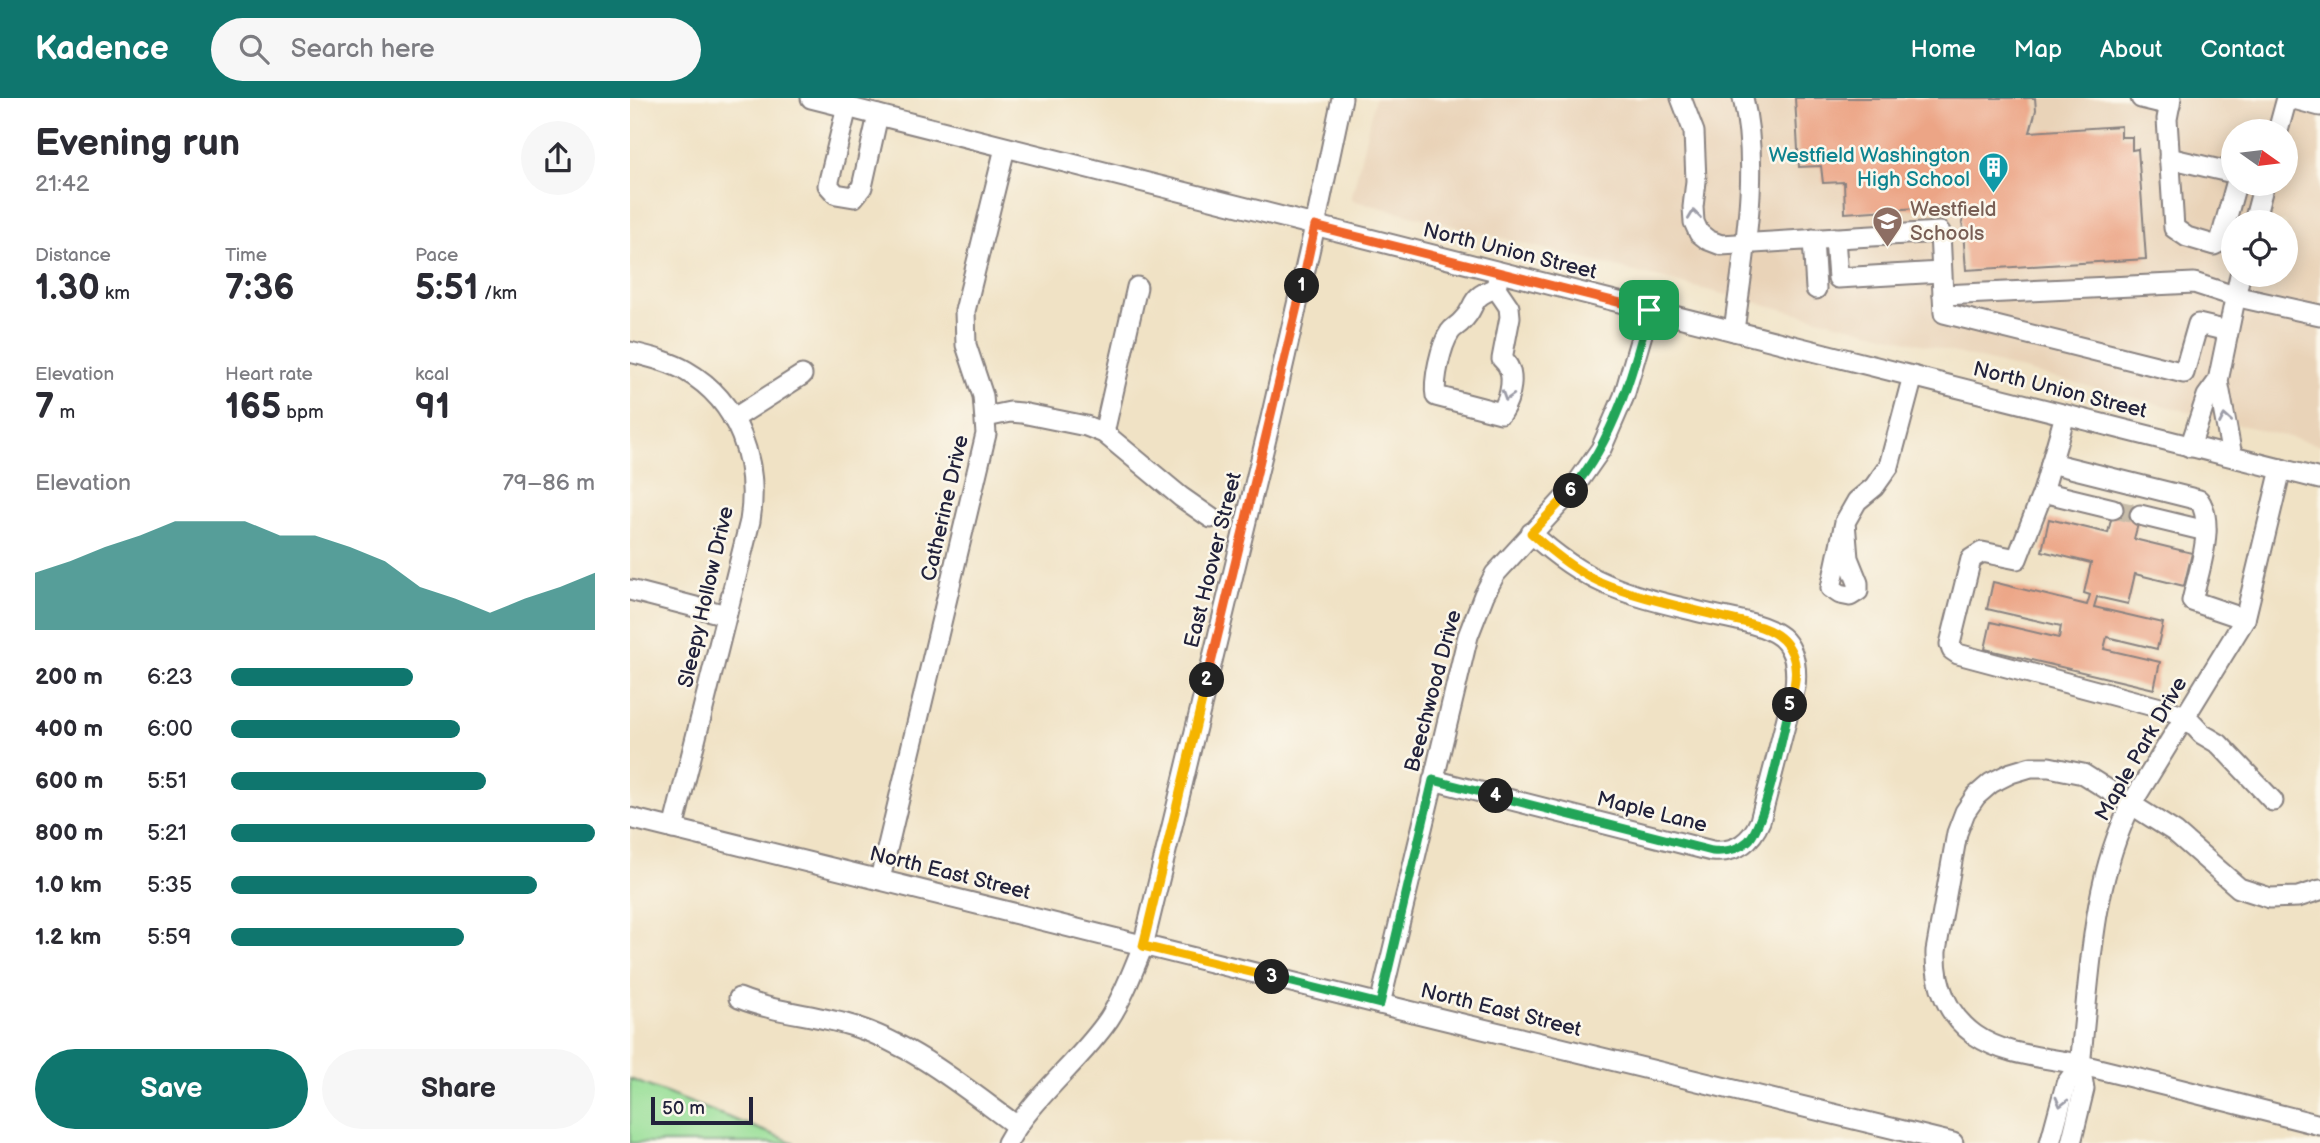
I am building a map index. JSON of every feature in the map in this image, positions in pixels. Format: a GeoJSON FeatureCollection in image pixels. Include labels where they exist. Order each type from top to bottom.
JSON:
{"type":"FeatureCollection","features":[{"type":"Feature","properties":{"kind":"street","name":"North Union Street"},"geometry":{"type":"LineString","coordinates":[[811,98],[1315,226],[1497,280],[1649,310],[2320,479]]}},
{"type":"Feature","properties":{"kind":"street","name":"East Hoover Street"},"geometry":{"type":"LineString","coordinates":[[1012,1134],[1109,1019],[1143,946],[1271,418],[1342,98]]}},
{"type":"Feature","properties":{"kind":"street"},"geometry":{"type":"LineString","coordinates":[[1681,98],[1691,121],[1696,150],[1694,222],[1699,233],[1708,240],[1721,245],[1940,232],[1944,313],[2184,373],[2198,324],[2228,331]]}},
{"type":"Feature","properties":{"kind":"street"},"geometry":{"type":"LineString","coordinates":[[1734,331],[1751,151],[1743,98]]}},
{"type":"Feature","properties":{"kind":"street"},"geometry":{"type":"LineString","coordinates":[[2141,98],[2170,102],[2167,118],[2174,228],[2187,237],[2214,245],[2220,242],[2233,196]]}},
{"type":"Feature","properties":{"kind":"street"},"geometry":{"type":"LineString","coordinates":[[2282,119],[2288,98],[2320,106]]}},
{"type":"Feature","properties":{"kind":"street"},"geometry":{"type":"LineString","coordinates":[[847,107],[828,185],[836,194],[854,197],[862,187],[878,115]]}},
{"type":"Feature","properties":{"kind":"street","name":"Catherine Drive"},"geometry":{"type":"LineString","coordinates":[[880,879],[986,434],[983,396],[966,345],[965,311],[1005,148]]}},
{"type":"Feature","properties":{"kind":"street"},"geometry":{"type":"LineString","coordinates":[[2169,158],[2221,170]]}},
{"type":"Feature","properties":{"kind":"street"},"geometry":{"type":"LineString","coordinates":[[1835,238],[1839,278],[1941,272]]}},
{"type":"Feature","properties":{"kind":"street"},"geometry":{"type":"LineString","coordinates":[[1813,239],[1816,289]]}},
{"type":"Feature","properties":{"kind":"street"},"geometry":{"type":"LineString","coordinates":[[1497,280],[1509,306],[1510,317],[1502,359],[1507,363],[1512,381],[1501,413],[1436,396],[1435,386],[1450,331],[1463,321],[1474,300],[1497,280]]}},
{"type":"Feature","properties":{"kind":"street"},"geometry":{"type":"LineString","coordinates":[[1943,295],[2194,284],[2320,315]]}},
{"type":"Feature","properties":{"kind":"street"},"geometry":{"type":"LineString","coordinates":[[1104,433],[1137,287]]}},
{"type":"Feature","properties":{"kind":"street"},"geometry":{"type":"LineString","coordinates":[[2232,456],[2218,382],[2237,287]]}},
{"type":"Feature","properties":{"kind":"street","name":"Beechwood Drive"},"geometry":{"type":"LineString","coordinates":[[1380,1004],[1468,636],[1476,613],[1495,574],[1573,489],[1601,449],[1624,397],[1649,310]]}},
{"type":"Feature","properties":{"kind":"street","name":"Sleepy Hollow Drive"},"geometry":{"type":"LineString","coordinates":[[630,352],[665,361],[687,372],[720,399],[746,444],[752,474],[750,521],[673,829]]}},
{"type":"Feature","properties":{"kind":"street"},"geometry":{"type":"LineString","coordinates":[[733,419],[802,375]]}},
{"type":"Feature","properties":{"kind":"street"},"geometry":{"type":"LineString","coordinates":[[1845,522],[1857,501],[1874,487],[1889,466],[1913,376]]}},
{"type":"Feature","properties":{"kind":"street"},"geometry":{"type":"LineString","coordinates":[[2190,447],[2207,396],[2218,382]]}},
{"type":"Feature","properties":{"kind":"street"},"geometry":{"type":"LineString","coordinates":[[986,417],[1010,412],[1022,413],[1086,426],[1104,433],[1181,497],[1211,518]]}},
{"type":"Feature","properties":{"kind":"street"},"geometry":{"type":"LineString","coordinates":[[2065,415],[2043,492],[2017,559],[1982,552],[1971,559],[1950,644],[1952,650],[1958,654],[2185,716],[2202,734],[2219,744],[2273,801]]}},
{"type":"Feature","properties":{"kind":"street"},"geometry":{"type":"LineString","coordinates":[[2051,463],[2199,500],[2206,515],[2206,531],[2192,601],[2245,619]]}},
{"type":"Feature","properties":{"kind":"street","name":"Maple Park Drive"},"geometry":{"type":"LineString","coordinates":[[2071,1143],[2084,1089],[2080,1065],[2097,911],[2118,830],[2245,619],[2281,469]]}},
{"type":"Feature","properties":{"kind":"street"},"geometry":{"type":"LineString","coordinates":[[2043,492],[2113,509]]}},
{"type":"Feature","properties":{"kind":"street"},"geometry":{"type":"LineString","coordinates":[[2140,515],[2206,531]]}},
{"type":"Feature","properties":{"kind":"street","name":"Maple Lane"},"geometry":{"type":"LineString","coordinates":[[1433,780],[1712,851],[1722,852],[1750,840],[1760,821],[1795,687],[1796,664],[1788,645],[1780,636],[1760,627],[1608,586],[1554,554],[1531,533]]}},
{"type":"Feature","properties":{"kind":"street"},"geometry":{"type":"LineString","coordinates":[[630,590],[726,615]]}},
{"type":"Feature","properties":{"kind":"street"},"geometry":{"type":"LineString","coordinates":[[2320,890],[2298,897],[2270,898],[2239,888],[2175,832],[2083,774],[2049,766],[2031,767],[1992,783],[1976,796],[1965,811],[1957,833],[1936,968],[1944,998],[1961,1023],[1988,1043],[2320,1125]]}},
{"type":"Feature","properties":{"kind":"street","name":"North East Street"},"geometry":{"type":"LineString","coordinates":[[630,818],[1953,1143]]}},
{"type":"Feature","properties":{"kind":"street"},"geometry":{"type":"LineString","coordinates":[[739,998],[761,1007],[853,1026],[889,1040],[948,1077],[1012,1134]]}},
{"type":"Feature","properties":{"kind":"street","name":"Maple Park Drive"},"geometry":{"type":"LineString","coordinates":[[2050,1143],[2066,1083],[2080,1065]]}},
{"type":"Feature","properties":{"kind":"shaded area","name":"Westfield Schools"},"geometry":{"type":"Polygon","coordinates":[[[1375,98],[2320,98],[2320,445],[1351,200],[1375,98]]]}},
{"type":"Feature","properties":{"kind":"green space"},"geometry":{"type":"Polygon","coordinates":[[[630,1079],[795,1143],[630,1143],[630,1079]]]}},
{"type":"Feature","properties":{"kind":"building","name":"Westfield Washington High School"},"geometry":{"type":"Polygon","coordinates":[[[1795,98],[2035,98],[2036,110],[2030,132],[2121,126],[2121,137],[2132,137],[2132,150],[2138,149],[2146,259],[1966,270],[1961,205],[1845,213],[1844,182],[1823,183],[1821,166],[1799,167],[1795,98]]]}},
{"type":"Feature","properties":{"kind":"building"},"geometry":{"type":"Polygon","coordinates":[[[2115,502],[2142,509],[2134,539],[2192,553],[2184,586],[2135,574],[2128,604],[2097,597],[2094,607],[2163,623],[2157,649],[2107,637],[2104,649],[2160,662],[2154,689],[1985,649],[1991,622],[2059,638],[2061,626],[1987,609],[1993,582],[2087,605],[2090,595],[2084,593],[2091,563],[2042,551],[2049,519],[2108,533],[2115,502]]]}},
{"type":"Feature","properties":{"kind":"tunnel"},"geometry":{"type":"LineString","coordinates":[[2113,509],[2140,515]]}},
{"type":"Feature","properties":{"kind":"place","name":"Westfield Washington High School"},"geometry":{"type":"Point","coordinates":[1993,194]}},
{"type":"Feature","properties":{"kind":"place","name":"Westfield Schools"},"geometry":{"type":"Point","coordinates":[1887,248]}},
{"type":"Feature","properties":{"kind":"route"},"geometry":{"type":"LineString","coordinates":[[1315,226],[1649,310],[1624,397],[1601,449],[1573,489],[1531,533],[1554,554],[1608,586],[1760,627],[1780,636],[1788,645],[1796,664],[1795,687],[1760,821],[1750,840],[1733,849],[1712,851],[1433,780],[1380,1004],[1143,946],[1315,226]]}}]}
